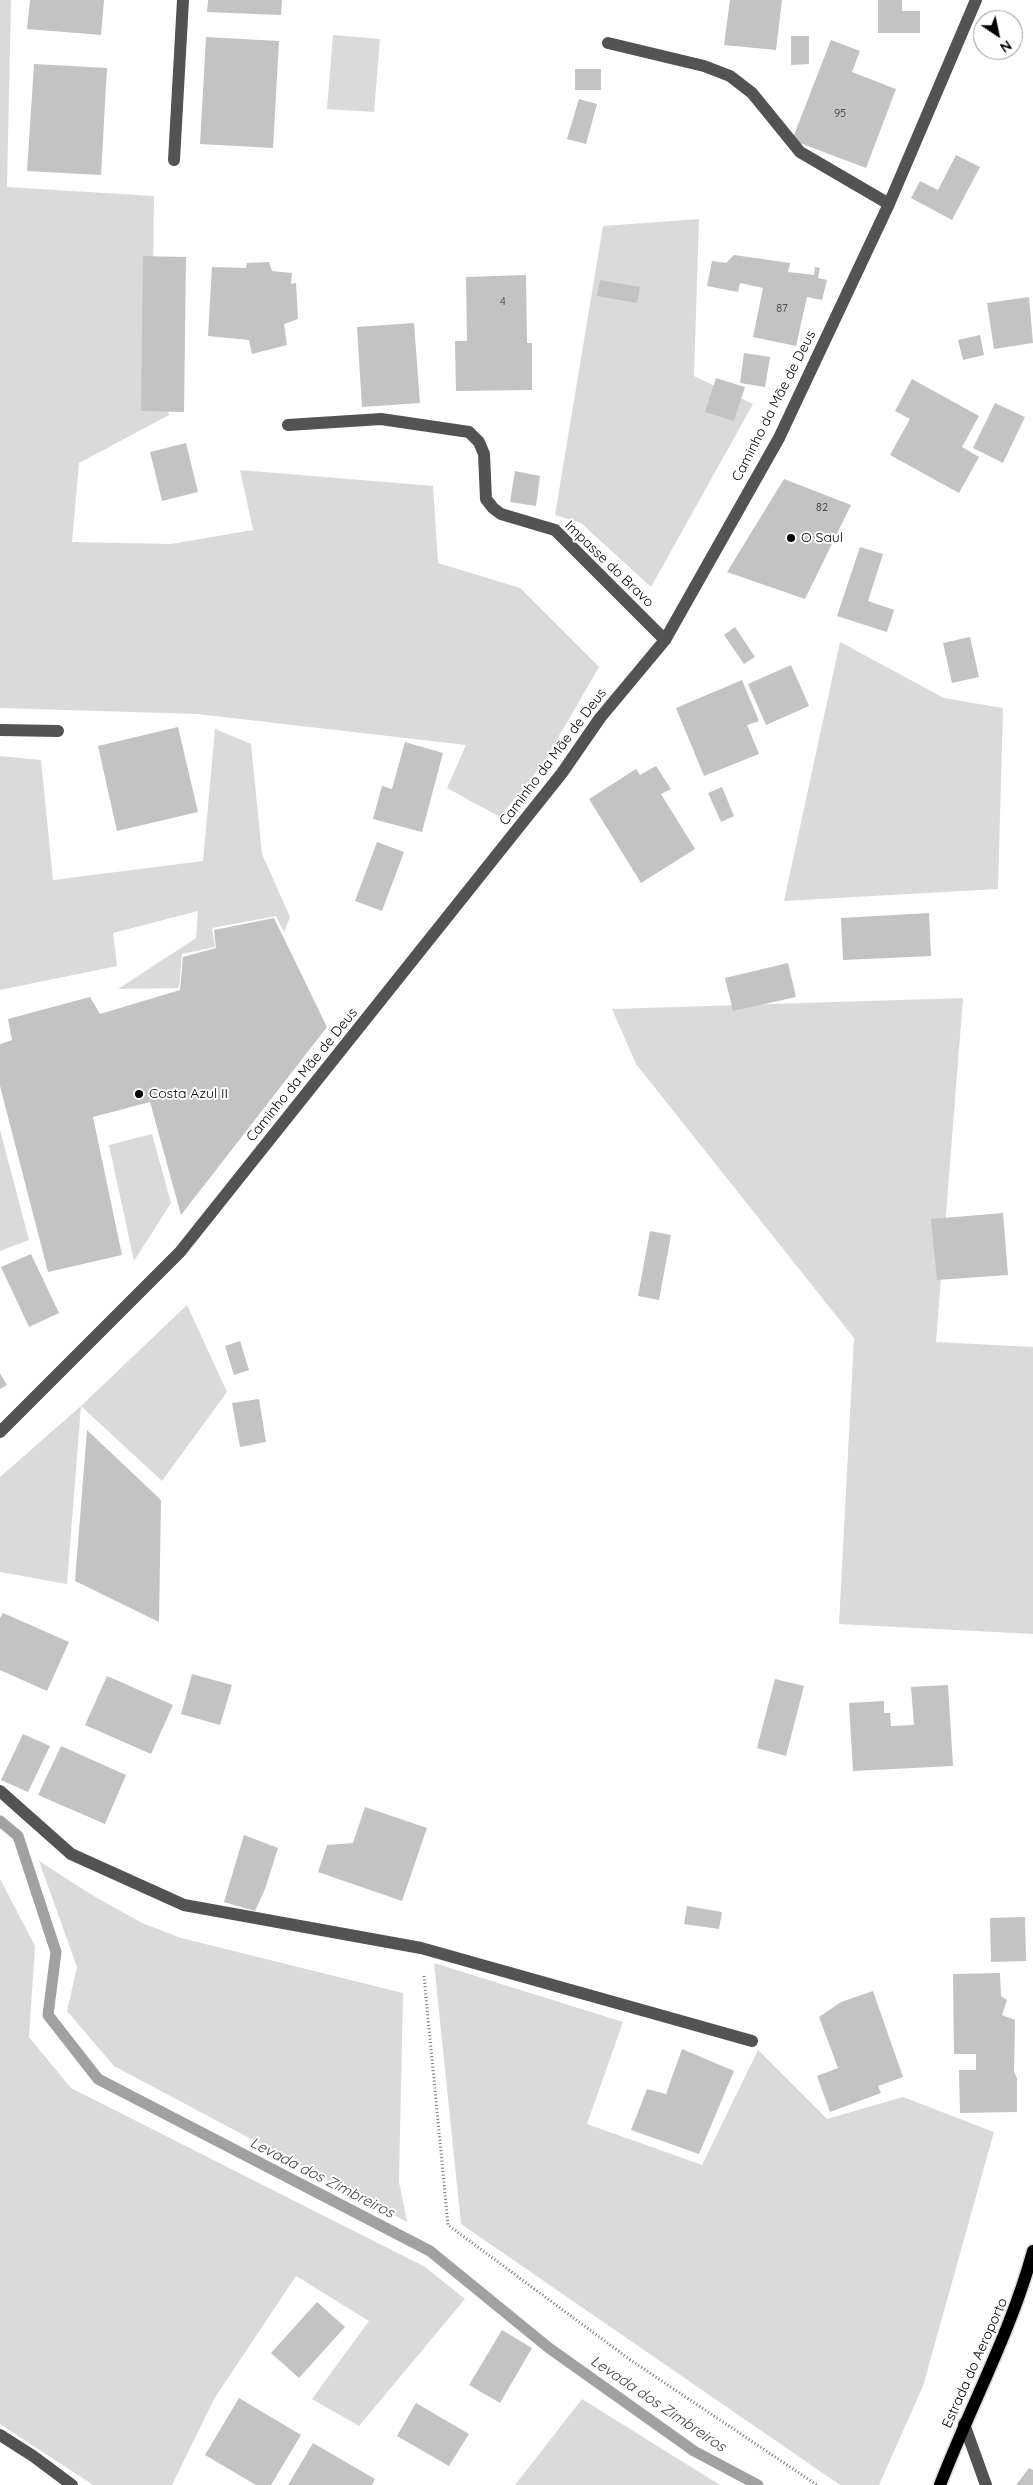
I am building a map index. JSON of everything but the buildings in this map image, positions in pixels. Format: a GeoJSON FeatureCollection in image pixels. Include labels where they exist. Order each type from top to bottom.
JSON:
{"type":"FeatureCollection","features":[{"type":"Feature","properties":{"kind":"main road","name":"Estrada do Aeroporto"},"geometry":{"type":"LineString","coordinates":[[940,2485],[964,2424],[1022,2293],[1033,2251]]}},
{"type":"Feature","properties":{"kind":"street"},"geometry":{"type":"LineString","coordinates":[[174,160],[182,0]]}},
{"type":"Feature","properties":{"kind":"street","name":"Caminho da Mãe de Deus"},"geometry":{"type":"LineString","coordinates":[[0,1432],[180,1252],[562,773],[600,718],[665,640],[779,438],[889,204],[976,0]]}},
{"type":"Feature","properties":{"kind":"street"},"geometry":{"type":"LineString","coordinates":[[608,43],[704,66],[730,76],[752,93],[800,152],[889,204]]}},
{"type":"Feature","properties":{"kind":"street","name":"Impasse do Bravo"},"geometry":{"type":"LineString","coordinates":[[288,425],[381,419],[468,432],[478,442],[484,454],[486,499],[493,508],[501,514],[555,530],[665,640]]}},
{"type":"Feature","properties":{"kind":"street"},"geometry":{"type":"LineString","coordinates":[[0,730],[58,731]]}},
{"type":"Feature","properties":{"kind":"street"},"geometry":{"type":"LineString","coordinates":[[0,1791],[71,1854],[184,1905],[421,1948],[752,2042]]}},
{"type":"Feature","properties":{"kind":"street"},"geometry":{"type":"LineString","coordinates":[[964,2424],[986,2485]]}},
{"type":"Feature","properties":{"kind":"street"},"geometry":{"type":"LineString","coordinates":[[0,2436],[33,2456],[72,2485]]}},
{"type":"Feature","properties":{"kind":"path"},"geometry":{"type":"LineString","coordinates":[[421,1948],[448,2225],[629,2359],[817,2485]]}},
{"type":"Feature","properties":{"kind":"shaded area"},"geometry":{"type":"Polygon","coordinates":[[[0,0],[11,0],[7,187],[154,196],[152,350],[169,415],[79,463],[72,542],[171,544],[253,530],[240,470],[433,486],[438,563],[520,588],[599,667],[544,762],[500,817],[447,788],[466,745],[197,714],[0,708],[0,0]]]}},
{"type":"Feature","properties":{"kind":"shaded area"},"geometry":{"type":"Polygon","coordinates":[[[333,35],[380,39],[374,112],[327,109],[333,35]]]}},
{"type":"Feature","properties":{"kind":"shaded area"},"geometry":{"type":"Polygon","coordinates":[[[699,219],[694,376],[753,404],[651,587],[581,523],[555,515],[603,226],[699,219]]]}},
{"type":"Feature","properties":{"kind":"shaded area"},"geometry":{"type":"Polygon","coordinates":[[[840,642],[944,698],[1003,708],[998,889],[784,901],[840,642]]]}},
{"type":"Feature","properties":{"kind":"shaded area"},"geometry":{"type":"Polygon","coordinates":[[[215,729],[251,744],[262,854],[290,917],[284,932],[276,916],[212,928],[215,947],[182,954],[179,988],[118,989],[196,938],[198,911],[113,933],[117,966],[0,990],[0,756],[41,760],[53,880],[203,861],[215,729]]]}},
{"type":"Feature","properties":{"kind":"shaded area"},"geometry":{"type":"Polygon","coordinates":[[[963,998],[936,1342],[1033,1347],[1033,1634],[839,1624],[854,1338],[636,1064],[612,1009],[963,998]]]}},
{"type":"Feature","properties":{"kind":"shaded area"},"geometry":{"type":"Polygon","coordinates":[[[0,1130],[29,1240],[0,1251],[0,1130]]]}},
{"type":"Feature","properties":{"kind":"shaded area"},"geometry":{"type":"Polygon","coordinates":[[[152,1134],[171,1203],[134,1261],[109,1145],[152,1134]]]}},
{"type":"Feature","properties":{"kind":"shaded area"},"geometry":{"type":"Polygon","coordinates":[[[187,1305],[227,1392],[162,1481],[81,1406],[187,1305]]]}},
{"type":"Feature","properties":{"kind":"shaded area"},"geometry":{"type":"Polygon","coordinates":[[[81,1406],[67,1584],[0,1572],[0,1477],[81,1406]]]}},
{"type":"Feature","properties":{"kind":"shaded area"},"geometry":{"type":"Polygon","coordinates":[[[39,1861],[92,1895],[142,1923],[181,1938],[403,1993],[399,2182],[407,2222],[114,2066],[67,2011],[77,1967],[39,1861]]]}},
{"type":"Feature","properties":{"kind":"shaded area"},"geometry":{"type":"Polygon","coordinates":[[[0,1879],[35,1946],[29,2037],[71,2088],[425,2267],[465,2299],[359,2426],[312,2399],[369,2321],[296,2276],[214,2399],[172,2485],[93,2485],[0,2424],[0,1879]]]}},
{"type":"Feature","properties":{"kind":"shaded area"},"geometry":{"type":"Polygon","coordinates":[[[434,1963],[623,2022],[587,2124],[702,2165],[758,2050],[827,2119],[903,2097],[994,2132],[923,2386],[879,2485],[840,2485],[461,2224],[434,1963]]]}},
{"type":"Feature","properties":{"kind":"shaded area"},"geometry":{"type":"Polygon","coordinates":[[[582,2399],[720,2485],[515,2485],[582,2399]]]}},
{"type":"Feature","properties":{"kind":"waterway","name":"Levada dos Zimbreiros"},"geometry":{"type":"LineString","coordinates":[[0,1821],[18,1836],[56,1952],[48,2015],[98,2079],[430,2251],[549,2348],[694,2451],[758,2485]]}},
{"type":"Feature","properties":{"kind":"place","name":"O Saul"},"geometry":{"type":"Point","coordinates":[791,538]}},
{"type":"Feature","properties":{"kind":"place","name":"Costa Azul II"},"geometry":{"type":"Point","coordinates":[139,1094]}}]}
